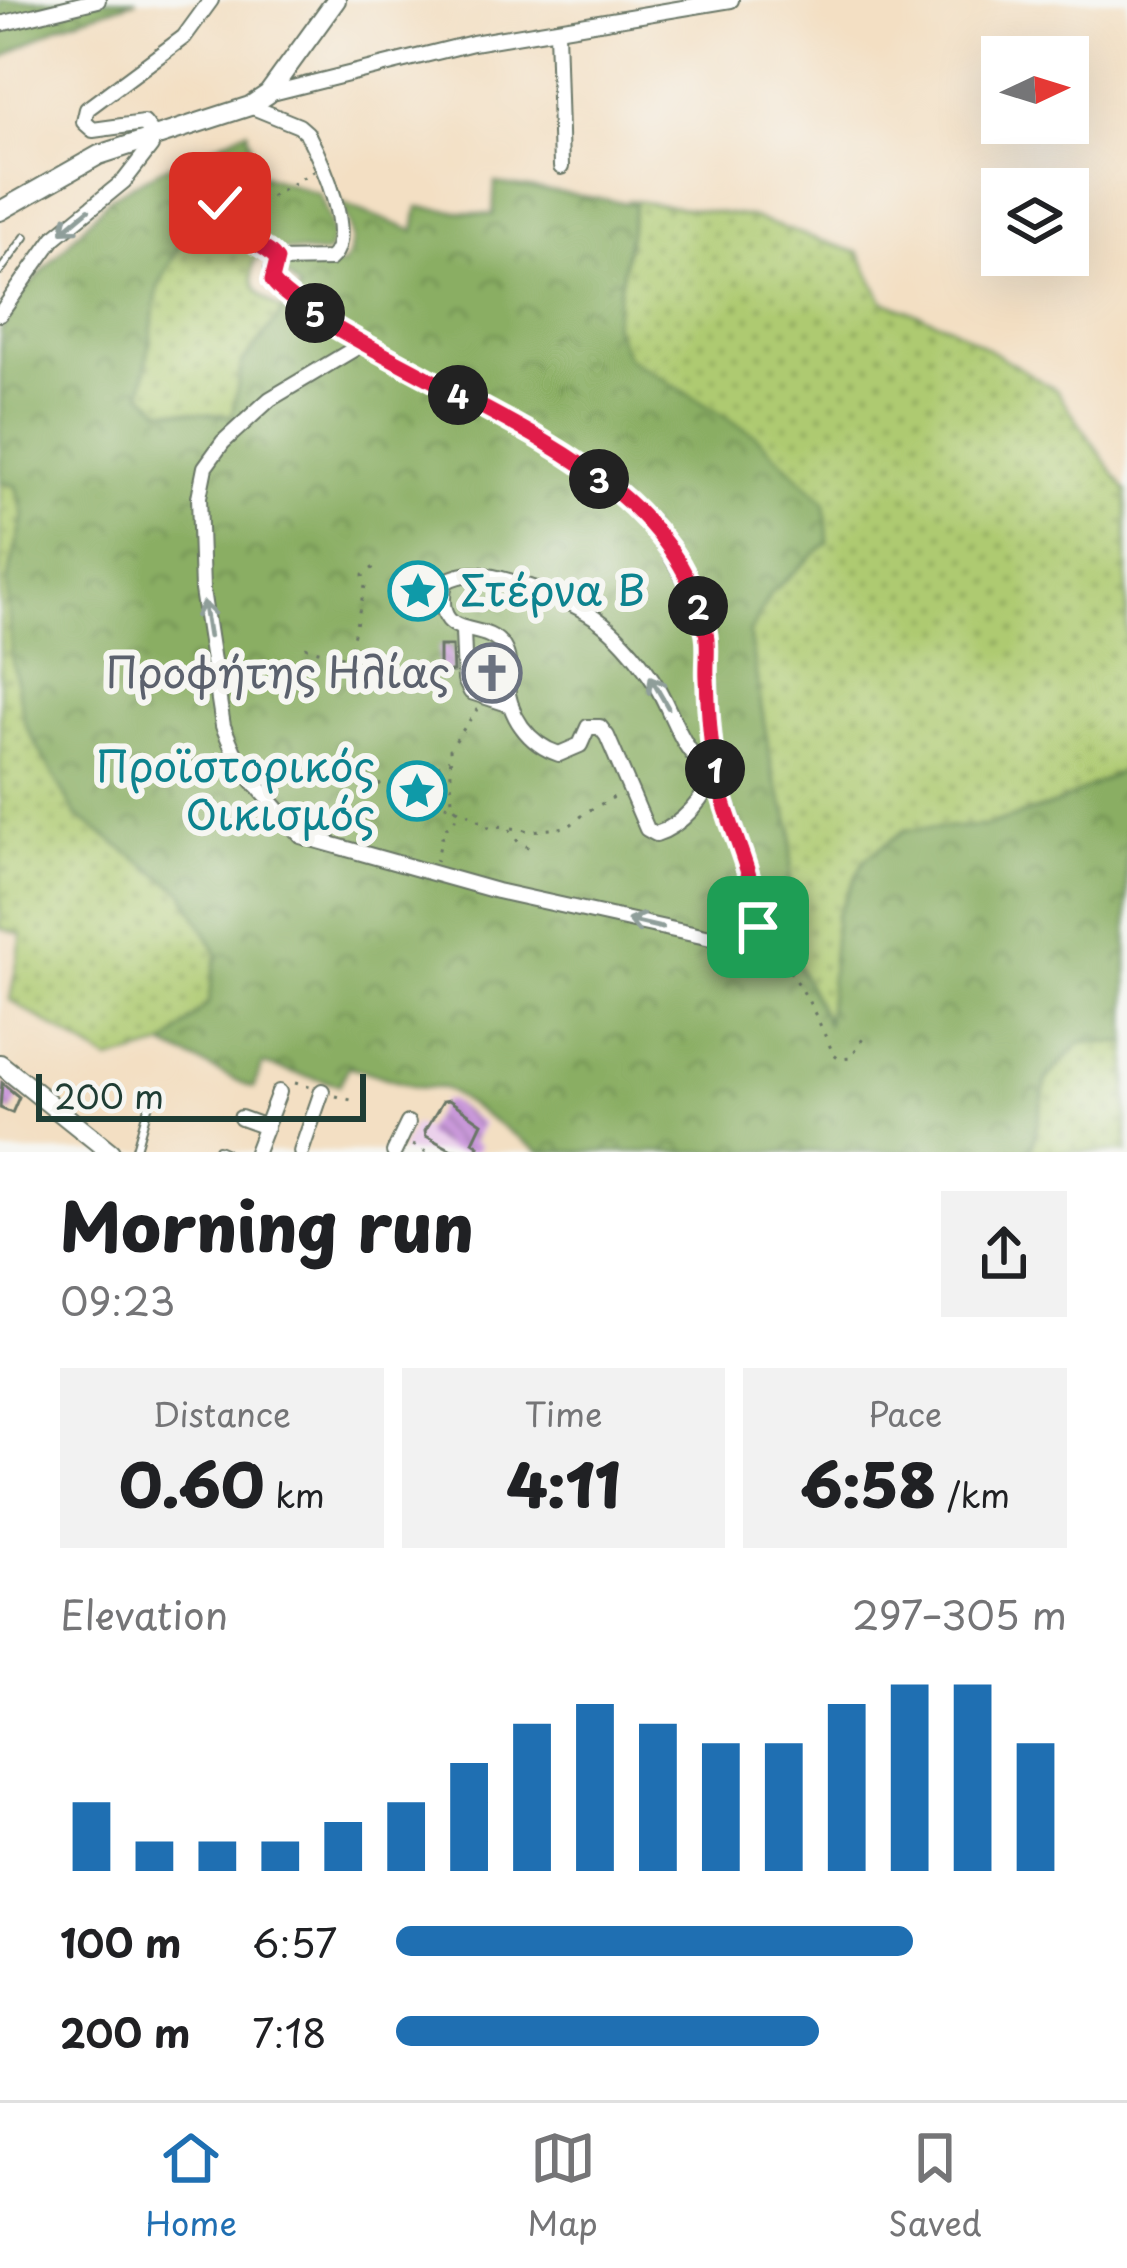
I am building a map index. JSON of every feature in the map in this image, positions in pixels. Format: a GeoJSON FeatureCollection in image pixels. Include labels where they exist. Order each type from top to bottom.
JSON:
{"type":"FeatureCollection","features":[{"type":"Feature","properties":{"kind":"street"},"geometry":{"type":"LineString","coordinates":[[0,24],[98,0]]}},
{"type":"Feature","properties":{"kind":"street"},"geometry":{"type":"LineString","coordinates":[[1,312],[54,238],[124,181],[145,157],[152,137],[148,126],[136,121],[93,130],[84,116],[98,98],[184,37],[211,0]]}},
{"type":"Feature","properties":{"kind":"street"},"geometry":{"type":"LineString","coordinates":[[268,94],[337,0]]}},
{"type":"Feature","properties":{"kind":"street"},"geometry":{"type":"LineString","coordinates":[[0,211],[99,155],[250,106],[268,94],[473,43],[730,0]]}},
{"type":"Feature","properties":{"kind":"street"},"geometry":{"type":"LineString","coordinates":[[557,30],[561,167]]}},
{"type":"Feature","properties":{"kind":"street"},"geometry":{"type":"LineString","coordinates":[[250,106],[299,126],[310,139],[340,222],[340,251],[324,262],[274,256],[277,287],[364,343],[555,448],[617,491],[652,523],[694,595],[706,635],[716,772],[738,836],[758,920],[753,938],[731,944],[433,874],[301,836],[240,766],[223,726],[202,590],[199,497],[205,467],[223,442],[270,399],[364,343]]}},
{"type":"Feature","properties":{"kind":"street"},"geometry":{"type":"LineString","coordinates":[[485,574],[569,602],[602,619],[655,684],[695,759],[716,772],[699,800],[662,832],[647,829],[600,727],[588,727],[580,746],[559,754],[526,734],[511,705],[509,661],[500,642],[482,632],[463,631],[446,616],[445,582],[456,575],[485,574]]}},
{"type":"Feature","properties":{"kind":"street"},"geometry":{"type":"LineString","coordinates":[[463,631],[465,680],[471,692],[511,705]]}},
{"type":"Feature","properties":{"kind":"street"},"geometry":{"type":"LineString","coordinates":[[0,1064],[108,1151]]}},
{"type":"Feature","properties":{"kind":"street"},"geometry":{"type":"LineString","coordinates":[[256,1152],[279,1091]]}},
{"type":"Feature","properties":{"kind":"street"},"geometry":{"type":"LineString","coordinates":[[301,1152],[322,1091]]}},
{"type":"Feature","properties":{"kind":"street"},"geometry":{"type":"LineString","coordinates":[[242,1118],[266,1126]]}},
{"type":"Feature","properties":{"kind":"street"},"geometry":{"type":"LineString","coordinates":[[397,1145],[408,1123]]}},
{"type":"Feature","properties":{"kind":"lane"},"geometry":{"type":"LineString","coordinates":[[0,271],[26,238]]}},
{"type":"Feature","properties":{"kind":"lane"},"geometry":{"type":"LineString","coordinates":[[134,1152],[150,1100]]}},
{"type":"Feature","properties":{"kind":"path"},"geometry":{"type":"LineString","coordinates":[[274,256],[250,244],[238,230],[226,230],[220,220],[224,199],[267,199],[320,166]]}},
{"type":"Feature","properties":{"kind":"path"},"geometry":{"type":"LineString","coordinates":[[249,196],[274,256]]}},
{"type":"Feature","properties":{"kind":"path"},"geometry":{"type":"LineString","coordinates":[[348,660],[365,586],[363,574],[374,567]]}},
{"type":"Feature","properties":{"kind":"path"},"geometry":{"type":"LineString","coordinates":[[305,647],[348,660],[465,680]]}},
{"type":"Feature","properties":{"kind":"path"},"geometry":{"type":"LineString","coordinates":[[458,811],[452,804],[452,744],[483,698]]}},
{"type":"Feature","properties":{"kind":"path"},"geometry":{"type":"LineString","coordinates":[[433,777],[435,769],[450,758]]}},
{"type":"Feature","properties":{"kind":"path"},"geometry":{"type":"LineString","coordinates":[[357,773],[372,776],[405,801],[420,800],[477,815],[487,827],[532,831],[568,827],[630,789]]}},
{"type":"Feature","properties":{"kind":"path"},"geometry":{"type":"LineString","coordinates":[[433,874],[444,829],[458,811]]}},
{"type":"Feature","properties":{"kind":"path"},"geometry":{"type":"LineString","coordinates":[[510,828],[519,843],[533,849]]}},
{"type":"Feature","properties":{"kind":"path"},"geometry":{"type":"LineString","coordinates":[[753,938],[788,967],[817,1012],[834,1055],[850,1058],[866,1034]]}},
{"type":"Feature","properties":{"kind":"path"},"geometry":{"type":"LineString","coordinates":[[295,1083],[358,1102]]}},
{"type":"Feature","properties":{"kind":"path"},"geometry":{"type":"LineString","coordinates":[[397,1145],[426,1152]]}},
{"type":"Feature","properties":{"kind":"shaded area"},"geometry":{"type":"Polygon","coordinates":[[[443,1099],[484,1123],[474,1141],[481,1146],[477,1152],[400,1152],[413,1124],[425,1129],[443,1099]]]}},
{"type":"Feature","properties":{"kind":"green space"},"geometry":{"type":"Polygon","coordinates":[[[0,0],[137,0],[60,25],[0,59],[0,0]]]}},
{"type":"Feature","properties":{"kind":"green space"},"geometry":{"type":"Polygon","coordinates":[[[247,130],[259,174],[319,194],[330,224],[330,247],[326,254],[272,249],[240,224],[212,223],[185,236],[158,287],[142,393],[161,409],[232,416],[242,363],[300,290],[285,274],[286,266],[293,262],[343,265],[348,257],[351,234],[340,203],[414,231],[418,207],[493,215],[495,183],[635,204],[613,325],[627,357],[755,435],[825,502],[828,542],[770,594],[749,634],[773,775],[792,828],[795,960],[827,1023],[836,916],[865,859],[905,830],[986,826],[1056,804],[1127,768],[1127,1043],[1081,1042],[1047,1078],[1031,1152],[540,1152],[444,1088],[415,1087],[349,1066],[339,1085],[263,1064],[253,1088],[165,1046],[208,1003],[217,953],[183,892],[76,815],[25,724],[11,655],[7,583],[24,516],[16,486],[0,481],[1,330],[21,295],[111,197],[247,130]]]}},
{"type":"Feature","properties":{"kind":"green space"},"geometry":{"type":"Polygon","coordinates":[[[627,200],[750,217],[859,253],[883,301],[950,326],[1056,390],[1127,492],[1127,768],[1056,804],[986,826],[905,830],[832,991],[829,1026],[795,960],[792,828],[773,775],[749,634],[770,594],[828,542],[655,377],[627,357],[613,325],[635,204],[627,200]]]}},
{"type":"Feature","properties":{"kind":"green space"},"geometry":{"type":"Polygon","coordinates":[[[212,223],[240,224],[272,249],[253,262],[252,280],[263,297],[283,311],[242,363],[232,417],[161,409],[142,393],[158,287],[184,236],[212,223]]]}},
{"type":"Feature","properties":{"kind":"green space"},"geometry":{"type":"Polygon","coordinates":[[[0,481],[16,486],[24,516],[7,583],[76,815],[183,892],[217,953],[208,1003],[165,1046],[109,1061],[10,1000],[22,935],[0,928],[0,481]]]}},
{"type":"Feature","properties":{"kind":"green space"},"geometry":{"type":"Polygon","coordinates":[[[1081,1042],[1127,1043],[1127,1152],[1031,1152],[1047,1079],[1081,1042]]]}},
{"type":"Feature","properties":{"kind":"building"},"geometry":{"type":"Polygon","coordinates":[[[439,646],[452,646],[453,672],[439,672],[439,646]]]}},
{"type":"Feature","properties":{"kind":"building","name":"Προφήτης Ηλίας"},"geometry":{"type":"Polygon","coordinates":[[[483,658],[496,658],[496,688],[482,684],[483,658]]]}},
{"type":"Feature","properties":{"kind":"building"},"geometry":{"type":"Polygon","coordinates":[[[2,1083],[19,1097],[12,1113],[0,1108],[2,1083]]]}},
{"type":"Feature","properties":{"kind":"building"},"geometry":{"type":"Polygon","coordinates":[[[449,1100],[482,1123],[473,1142],[479,1146],[476,1152],[452,1150],[426,1136],[443,1101],[449,1100]]]}},
{"type":"Feature","properties":{"kind":"place","name":"Στέρνα Β"},"geometry":{"type":"Point","coordinates":[418,591]}},
{"type":"Feature","properties":{"kind":"place","name":"Προφήτης Ηλίας"},"geometry":{"type":"Point","coordinates":[492,673]}},
{"type":"Feature","properties":{"kind":"place","name":"Προϊστορικός Οικισμός"},"geometry":{"type":"Point","coordinates":[417,791]}},
{"type":"Feature","properties":{"kind":"route"},"geometry":{"type":"LineString","coordinates":[[220,203],[220,220],[226,230],[238,230],[250,244],[272,252],[277,260],[272,280],[284,293],[364,343],[555,448],[617,491],[652,523],[694,595],[706,635],[716,772],[738,836],[758,927]]}}]}
